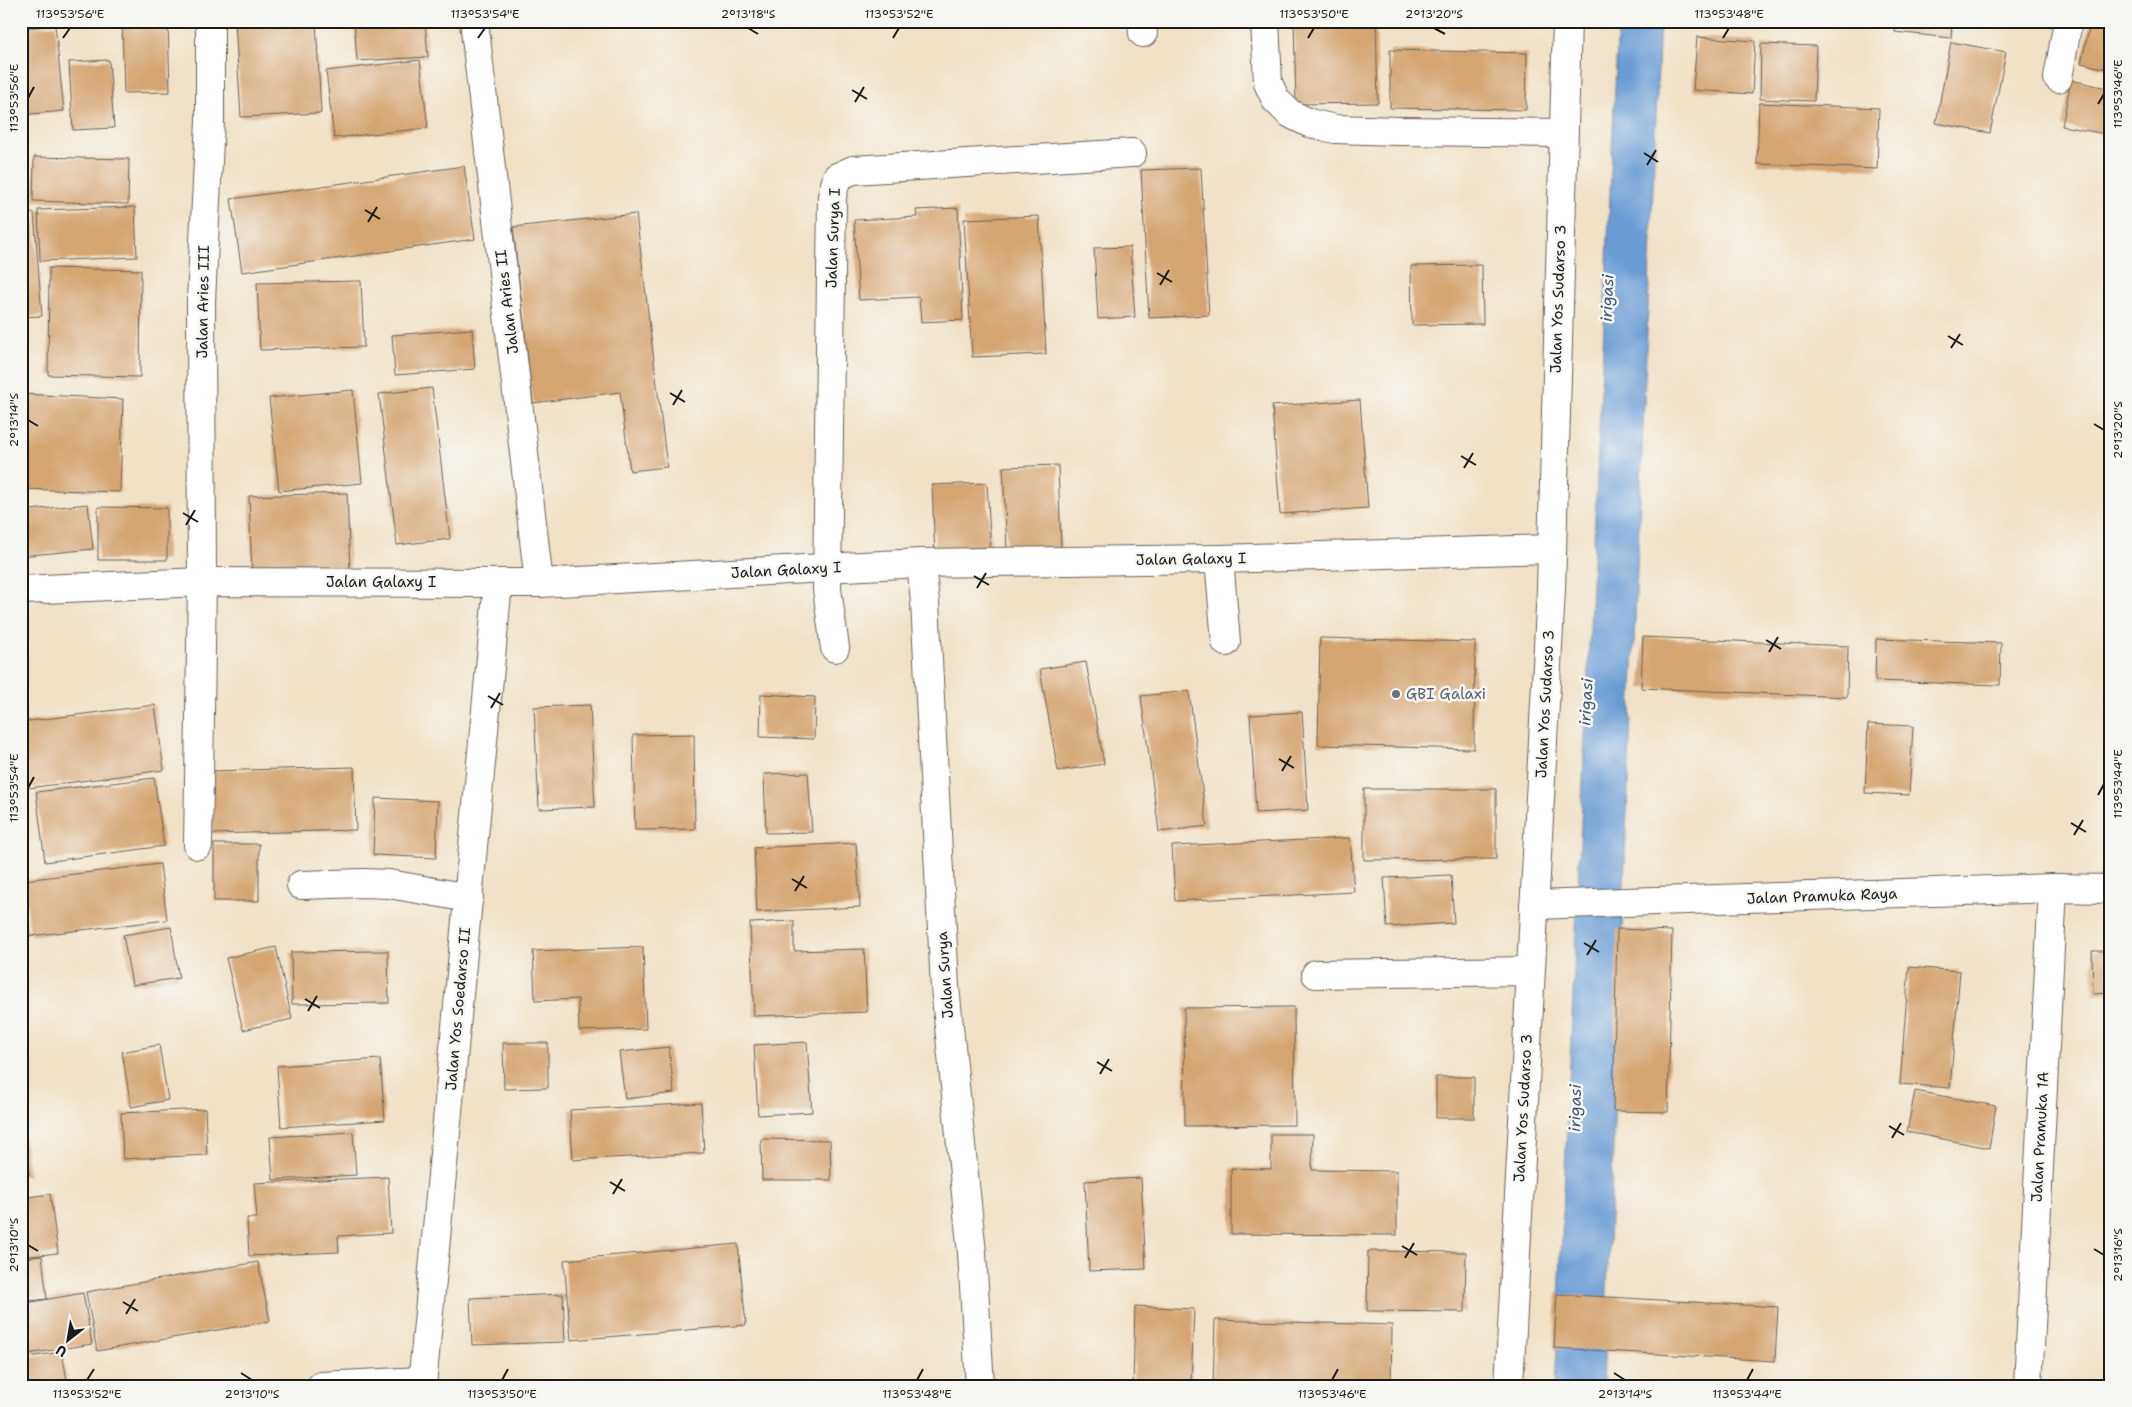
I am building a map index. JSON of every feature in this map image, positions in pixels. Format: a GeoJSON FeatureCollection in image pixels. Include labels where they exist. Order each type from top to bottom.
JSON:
{"type":"FeatureCollection","features":[{"type":"Feature","properties":{"kind":"street","name":"Jalan Aries III"},"geometry":{"type":"LineString","coordinates":[[198,846],[202,582],[201,301],[210,121],[210,21]]}},
{"type":"Feature","properties":{"kind":"street","name":"Jalan Aries II"},"geometry":{"type":"LineString","coordinates":[[474,21],[540,583]]}},
{"type":"Feature","properties":{"kind":"street"},"geometry":{"type":"LineString","coordinates":[[1265,21],[1268,83],[1276,100],[1289,113],[1309,123],[1335,129],[1563,133]]}},
{"type":"Feature","properties":{"kind":"street","name":"Jalan Yos Sudarso 3"},"geometry":{"type":"LineString","coordinates":[[1509,1386],[1530,971],[1539,905],[1567,21]]}},
{"type":"Feature","properties":{"kind":"street"},"geometry":{"type":"LineString","coordinates":[[2058,78],[2068,21]]}},
{"type":"Feature","properties":{"kind":"street","name":"Jalan Surya I"},"geometry":{"type":"LineString","coordinates":[[828,578],[832,196],[837,177],[853,170],[1132,153]]}},
{"type":"Feature","properties":{"kind":"street","name":"Jalan Galaxy I"},"geometry":{"type":"LineString","coordinates":[[21,590],[202,582],[498,591],[540,583],[828,578],[923,584],[1221,581],[1551,568]]}},
{"type":"Feature","properties":{"kind":"street"},"geometry":{"type":"LineString","coordinates":[[828,578],[830,616],[835,648]]}},
{"type":"Feature","properties":{"kind":"street"},"geometry":{"type":"LineString","coordinates":[[1221,581],[1226,642]]}},
{"type":"Feature","properties":{"kind":"street","name":"Jalan Surya"},"geometry":{"type":"LineString","coordinates":[[923,584],[945,988],[972,1253],[980,1386]]}},
{"type":"Feature","properties":{"kind":"street","name":"Jalan Yos Soedarso II"},"geometry":{"type":"LineString","coordinates":[[422,1383],[498,591]]}},
{"type":"Feature","properties":{"kind":"street"},"geometry":{"type":"LineString","coordinates":[[300,885],[389,884],[469,898]]}},
{"type":"Feature","properties":{"kind":"street","name":"Jalan Pramuka Raya"},"geometry":{"type":"LineString","coordinates":[[1539,905],[2053,888],[2111,889]]}},
{"type":"Feature","properties":{"kind":"street","name":"Jalan Pramuka 1A"},"geometry":{"type":"LineString","coordinates":[[2028,1386],[2053,888]]}},
{"type":"Feature","properties":{"kind":"street"},"geometry":{"type":"LineString","coordinates":[[1316,974],[1530,971]]}},
{"type":"Feature","properties":{"kind":"street"},"geometry":{"type":"LineString","coordinates":[[321,1386],[422,1383]]}},
{"type":"Feature","properties":{"kind":"water","name":"irigasi"},"geometry":{"type":"Polygon","coordinates":[[[1618,21],[1660,21],[1603,1386],[1555,1386],[1618,21]]]}},
{"type":"Feature","properties":{"kind":"building"},"geometry":{"type":"Polygon","coordinates":[[[122,21],[168,21],[170,92],[124,93],[122,21]]]}},
{"type":"Feature","properties":{"kind":"building"},"geometry":{"type":"Polygon","coordinates":[[[235,21],[316,21],[321,113],[241,117],[235,21]]]}},
{"type":"Feature","properties":{"kind":"building"},"geometry":{"type":"Polygon","coordinates":[[[354,21],[425,21],[428,57],[357,61],[354,21]]]}},
{"type":"Feature","properties":{"kind":"building"},"geometry":{"type":"Polygon","coordinates":[[[1294,21],[1376,21],[1378,103],[1296,104],[1294,21]]]}},
{"type":"Feature","properties":{"kind":"building"},"geometry":{"type":"Polygon","coordinates":[[[1896,21],[1952,21],[1951,38],[1895,32],[1896,21]]]}},
{"type":"Feature","properties":{"kind":"building"},"geometry":{"type":"Polygon","coordinates":[[[2091,21],[2111,21],[2111,70],[2081,63],[2091,21]]]}},
{"type":"Feature","properties":{"kind":"building"},"geometry":{"type":"Polygon","coordinates":[[[55,25],[64,111],[21,115],[21,29],[55,25]]]}},
{"type":"Feature","properties":{"kind":"building"},"geometry":{"type":"Polygon","coordinates":[[[1697,37],[1755,41],[1752,94],[1693,90],[1697,37]]]}},
{"type":"Feature","properties":{"kind":"building"},"geometry":{"type":"Polygon","coordinates":[[[1951,42],[2006,52],[1990,133],[1936,123],[1951,42]]]}},
{"type":"Feature","properties":{"kind":"building"},"geometry":{"type":"Polygon","coordinates":[[[1761,44],[1816,46],[1814,101],[1760,99],[1761,44]]]}},
{"type":"Feature","properties":{"kind":"building"},"geometry":{"type":"Polygon","coordinates":[[[1390,50],[1527,53],[1526,110],[1390,108],[1390,50]]]}},
{"type":"Feature","properties":{"kind":"building"},"geometry":{"type":"Polygon","coordinates":[[[109,60],[114,128],[73,130],[69,62],[109,60]]]}},
{"type":"Feature","properties":{"kind":"building"},"geometry":{"type":"Polygon","coordinates":[[[420,60],[428,128],[334,138],[326,71],[420,60]]]}},
{"type":"Feature","properties":{"kind":"building"},"geometry":{"type":"Polygon","coordinates":[[[2071,80],[2111,89],[2111,135],[2062,126],[2071,80]]]}},
{"type":"Feature","properties":{"kind":"building"},"geometry":{"type":"Polygon","coordinates":[[[1759,103],[1879,108],[1877,169],[1757,164],[1759,103]]]}},
{"type":"Feature","properties":{"kind":"building"},"geometry":{"type":"Polygon","coordinates":[[[34,157],[129,159],[128,204],[33,201],[34,157]]]}},
{"type":"Feature","properties":{"kind":"building"},"geometry":{"type":"Polygon","coordinates":[[[464,166],[475,239],[242,272],[231,199],[464,166]]]}},
{"type":"Feature","properties":{"kind":"building"},"geometry":{"type":"Polygon","coordinates":[[[1201,168],[1209,315],[1149,318],[1141,170],[1201,168]]]}},
{"type":"Feature","properties":{"kind":"building"},"geometry":{"type":"Polygon","coordinates":[[[135,207],[137,257],[40,261],[38,210],[135,207]]]}},
{"type":"Feature","properties":{"kind":"building"},"geometry":{"type":"Polygon","coordinates":[[[958,208],[963,320],[921,322],[919,297],[859,300],[854,220],[917,217],[916,210],[958,208]]]}},
{"type":"Feature","properties":{"kind":"building"},"geometry":{"type":"Polygon","coordinates":[[[34,213],[42,316],[21,317],[21,214],[34,213]]]}},
{"type":"Feature","properties":{"kind":"building"},"geometry":{"type":"Polygon","coordinates":[[[636,214],[667,467],[630,471],[620,392],[533,403],[513,227],[636,214]]]}},
{"type":"Feature","properties":{"kind":"building"},"geometry":{"type":"Polygon","coordinates":[[[1039,216],[1046,354],[972,357],[964,219],[1039,216]]]}},
{"type":"Feature","properties":{"kind":"building"},"geometry":{"type":"Polygon","coordinates":[[[1130,247],[1135,317],[1098,319],[1094,248],[1130,247]]]}},
{"type":"Feature","properties":{"kind":"building"},"geometry":{"type":"Polygon","coordinates":[[[1482,265],[1483,324],[1412,325],[1411,266],[1482,265]]]}},
{"type":"Feature","properties":{"kind":"building"},"geometry":{"type":"Polygon","coordinates":[[[49,268],[141,270],[140,377],[48,375],[49,268]]]}},
{"type":"Feature","properties":{"kind":"building"},"geometry":{"type":"Polygon","coordinates":[[[361,281],[364,347],[260,350],[257,283],[361,281]]]}},
{"type":"Feature","properties":{"kind":"building"},"geometry":{"type":"Polygon","coordinates":[[[472,329],[475,369],[395,375],[392,335],[472,329]]]}},
{"type":"Feature","properties":{"kind":"building"},"geometry":{"type":"Polygon","coordinates":[[[432,388],[450,539],[397,545],[379,394],[432,388]]]}},
{"type":"Feature","properties":{"kind":"building"},"geometry":{"type":"Polygon","coordinates":[[[353,390],[362,483],[279,491],[269,398],[353,390]]]}},
{"type":"Feature","properties":{"kind":"building"},"geometry":{"type":"Polygon","coordinates":[[[21,394],[123,399],[120,492],[21,489],[21,394]]]}},
{"type":"Feature","properties":{"kind":"building"},"geometry":{"type":"Polygon","coordinates":[[[1360,400],[1368,508],[1280,514],[1272,406],[1360,400]]]}},
{"type":"Feature","properties":{"kind":"building"},"geometry":{"type":"Polygon","coordinates":[[[1058,465],[1061,547],[1007,550],[1003,467],[1058,465]]]}},
{"type":"Feature","properties":{"kind":"building"},"geometry":{"type":"Polygon","coordinates":[[[987,483],[991,554],[935,557],[932,485],[987,483]]]}},
{"type":"Feature","properties":{"kind":"building"},"geometry":{"type":"Polygon","coordinates":[[[347,493],[350,572],[252,575],[249,496],[347,493]]]}},
{"type":"Feature","properties":{"kind":"building"},"geometry":{"type":"Polygon","coordinates":[[[88,504],[93,549],[21,556],[21,511],[88,504]]]}},
{"type":"Feature","properties":{"kind":"building"},"geometry":{"type":"Polygon","coordinates":[[[98,507],[167,508],[167,560],[98,560],[98,507]]]}},
{"type":"Feature","properties":{"kind":"building"},"geometry":{"type":"Polygon","coordinates":[[[1643,637],[1848,646],[1847,697],[1641,688],[1643,637]]]}},
{"type":"Feature","properties":{"kind":"building","name":"GBI Galaxi"},"geometry":{"type":"Polygon","coordinates":[[[1320,638],[1475,642],[1474,749],[1318,745],[1320,638]]]}},
{"type":"Feature","properties":{"kind":"building"},"geometry":{"type":"Polygon","coordinates":[[[1876,639],[2001,643],[2000,685],[1875,681],[1876,639]]]}},
{"type":"Feature","properties":{"kind":"building"},"geometry":{"type":"Polygon","coordinates":[[[1086,662],[1104,764],[1058,771],[1040,669],[1086,662]]]}},
{"type":"Feature","properties":{"kind":"building"},"geometry":{"type":"Polygon","coordinates":[[[1189,691],[1207,826],[1159,832],[1141,696],[1189,691]]]}},
{"type":"Feature","properties":{"kind":"building"},"geometry":{"type":"Polygon","coordinates":[[[761,694],[815,697],[814,739],[760,737],[761,694]]]}},
{"type":"Feature","properties":{"kind":"building"},"geometry":{"type":"Polygon","coordinates":[[[155,705],[164,770],[21,789],[21,722],[155,705]]]}},
{"type":"Feature","properties":{"kind":"building"},"geometry":{"type":"Polygon","coordinates":[[[590,705],[595,807],[539,809],[534,707],[590,705]]]}},
{"type":"Feature","properties":{"kind":"building"},"geometry":{"type":"Polygon","coordinates":[[[1302,712],[1308,810],[1256,813],[1250,715],[1302,712]]]}},
{"type":"Feature","properties":{"kind":"building"},"geometry":{"type":"Polygon","coordinates":[[[1868,724],[1913,726],[1909,795],[1865,793],[1868,724]]]}},
{"type":"Feature","properties":{"kind":"building"},"geometry":{"type":"Polygon","coordinates":[[[694,734],[695,829],[635,830],[633,735],[694,734]]]}},
{"type":"Feature","properties":{"kind":"building"},"geometry":{"type":"Polygon","coordinates":[[[354,767],[356,830],[212,834],[210,771],[354,767]]]}},
{"type":"Feature","properties":{"kind":"building"},"geometry":{"type":"Polygon","coordinates":[[[808,773],[812,832],[766,833],[764,774],[808,773]]]}},
{"type":"Feature","properties":{"kind":"building"},"geometry":{"type":"Polygon","coordinates":[[[154,778],[164,846],[45,862],[36,792],[154,778]]]}},
{"type":"Feature","properties":{"kind":"building"},"geometry":{"type":"Polygon","coordinates":[[[1364,789],[1496,789],[1496,859],[1364,860],[1364,789]]]}},
{"type":"Feature","properties":{"kind":"building"},"geometry":{"type":"Polygon","coordinates":[[[375,798],[438,801],[436,858],[373,855],[375,798]]]}},
{"type":"Feature","properties":{"kind":"building"},"geometry":{"type":"Polygon","coordinates":[[[1350,838],[1354,892],[1175,901],[1172,846],[1350,838]]]}},
{"type":"Feature","properties":{"kind":"building"},"geometry":{"type":"Polygon","coordinates":[[[856,843],[860,907],[757,912],[754,848],[856,843]]]}},
{"type":"Feature","properties":{"kind":"building"},"geometry":{"type":"Polygon","coordinates":[[[214,844],[259,844],[259,901],[214,901],[214,844]]]}},
{"type":"Feature","properties":{"kind":"building"},"geometry":{"type":"Polygon","coordinates":[[[160,864],[167,920],[30,936],[24,880],[160,864]]]}},
{"type":"Feature","properties":{"kind":"building"},"geometry":{"type":"Polygon","coordinates":[[[1451,875],[1454,923],[1387,927],[1384,878],[1451,875]]]}},
{"type":"Feature","properties":{"kind":"building"},"geometry":{"type":"Polygon","coordinates":[[[794,921],[794,951],[864,949],[867,1012],[754,1016],[750,923],[794,921]]]}},
{"type":"Feature","properties":{"kind":"building"},"geometry":{"type":"Polygon","coordinates":[[[171,927],[179,978],[132,985],[123,935],[171,927]]]}},
{"type":"Feature","properties":{"kind":"building"},"geometry":{"type":"Polygon","coordinates":[[[1617,929],[1672,931],[1668,1112],[1613,1111],[1617,929]]]}},
{"type":"Feature","properties":{"kind":"building"},"geometry":{"type":"Polygon","coordinates":[[[276,947],[292,1019],[243,1030],[226,958],[276,947]]]}},
{"type":"Feature","properties":{"kind":"building"},"geometry":{"type":"Polygon","coordinates":[[[643,947],[646,1029],[579,1031],[578,999],[535,1001],[533,951],[643,947]]]}},
{"type":"Feature","properties":{"kind":"building"},"geometry":{"type":"Polygon","coordinates":[[[388,951],[389,1003],[292,1004],[291,952],[388,951]]]}},
{"type":"Feature","properties":{"kind":"building"},"geometry":{"type":"Polygon","coordinates":[[[2092,951],[2111,951],[2111,993],[2093,994],[2092,951]]]}},
{"type":"Feature","properties":{"kind":"building"},"geometry":{"type":"Polygon","coordinates":[[[1909,967],[1960,971],[1950,1088],[1900,1084],[1909,967]]]}},
{"type":"Feature","properties":{"kind":"building"},"geometry":{"type":"Polygon","coordinates":[[[1294,1007],[1295,1125],[1185,1126],[1184,1008],[1294,1007]]]}},
{"type":"Feature","properties":{"kind":"building"},"geometry":{"type":"Polygon","coordinates":[[[807,1042],[812,1112],[758,1115],[754,1045],[807,1042]]]}},
{"type":"Feature","properties":{"kind":"building"},"geometry":{"type":"Polygon","coordinates":[[[503,1043],[548,1043],[548,1088],[504,1089],[503,1043]]]}},
{"type":"Feature","properties":{"kind":"building"},"geometry":{"type":"Polygon","coordinates":[[[159,1045],[168,1100],[131,1107],[122,1052],[159,1045]]]}},
{"type":"Feature","properties":{"kind":"building"},"geometry":{"type":"Polygon","coordinates":[[[669,1047],[674,1093],[625,1099],[619,1052],[669,1047]]]}},
{"type":"Feature","properties":{"kind":"building"},"geometry":{"type":"Polygon","coordinates":[[[380,1059],[385,1120],[281,1127],[277,1066],[380,1059]]]}},
{"type":"Feature","properties":{"kind":"building"},"geometry":{"type":"Polygon","coordinates":[[[1436,1077],[1474,1077],[1474,1118],[1436,1118],[1436,1077]]]}},
{"type":"Feature","properties":{"kind":"building"},"geometry":{"type":"Polygon","coordinates":[[[1915,1091],[1996,1106],[1989,1148],[1907,1132],[1915,1091]]]}},
{"type":"Feature","properties":{"kind":"building"},"geometry":{"type":"Polygon","coordinates":[[[701,1103],[704,1153],[573,1160],[570,1110],[701,1103]]]}},
{"type":"Feature","properties":{"kind":"building"},"geometry":{"type":"Polygon","coordinates":[[[205,1109],[207,1155],[123,1159],[121,1113],[205,1109]]]}},
{"type":"Feature","properties":{"kind":"building"},"geometry":{"type":"Polygon","coordinates":[[[353,1132],[356,1175],[273,1180],[270,1137],[353,1132]]]}},
{"type":"Feature","properties":{"kind":"building"},"geometry":{"type":"Polygon","coordinates":[[[1271,1134],[1313,1134],[1312,1170],[1397,1171],[1397,1235],[1231,1234],[1231,1168],[1271,1169],[1271,1134]]]}},
{"type":"Feature","properties":{"kind":"building"},"geometry":{"type":"Polygon","coordinates":[[[21,1136],[24,1136],[29,1175],[21,1176],[21,1136]]]}},
{"type":"Feature","properties":{"kind":"building"},"geometry":{"type":"Polygon","coordinates":[[[761,1139],[830,1140],[831,1180],[762,1180],[761,1139]]]}},
{"type":"Feature","properties":{"kind":"building"},"geometry":{"type":"Polygon","coordinates":[[[388,1177],[391,1233],[338,1236],[339,1252],[249,1256],[247,1218],[257,1218],[254,1183],[388,1177]]]}},
{"type":"Feature","properties":{"kind":"building"},"geometry":{"type":"Polygon","coordinates":[[[1141,1178],[1146,1269],[1089,1271],[1085,1181],[1141,1178]]]}},
{"type":"Feature","properties":{"kind":"building"},"geometry":{"type":"Polygon","coordinates":[[[50,1194],[58,1253],[21,1257],[21,1198],[50,1194]]]}},
{"type":"Feature","properties":{"kind":"building"},"geometry":{"type":"Polygon","coordinates":[[[738,1244],[746,1325],[571,1340],[564,1260],[738,1244]]]}},
{"type":"Feature","properties":{"kind":"building"},"geometry":{"type":"Polygon","coordinates":[[[1368,1251],[1466,1252],[1465,1312],[1367,1311],[1368,1251]]]}},
{"type":"Feature","properties":{"kind":"building"},"geometry":{"type":"Polygon","coordinates":[[[42,1256],[47,1299],[21,1302],[21,1258],[42,1256]]]}},
{"type":"Feature","properties":{"kind":"building"},"geometry":{"type":"Polygon","coordinates":[[[258,1262],[270,1321],[97,1351],[86,1292],[258,1262]]]}},
{"type":"Feature","properties":{"kind":"building"},"geometry":{"type":"Polygon","coordinates":[[[83,1293],[92,1344],[21,1355],[21,1304],[83,1293]]]}},
{"type":"Feature","properties":{"kind":"building"},"geometry":{"type":"Polygon","coordinates":[[[563,1294],[565,1342],[472,1345],[470,1298],[563,1294]]]}},
{"type":"Feature","properties":{"kind":"building"},"geometry":{"type":"Polygon","coordinates":[[[1557,1294],[1778,1307],[1775,1361],[1554,1348],[1557,1294]]]}},
{"type":"Feature","properties":{"kind":"building"},"geometry":{"type":"Polygon","coordinates":[[[1135,1306],[1194,1309],[1191,1386],[1133,1386],[1135,1306]]]}},
{"type":"Feature","properties":{"kind":"building"},"geometry":{"type":"Polygon","coordinates":[[[1215,1320],[1392,1325],[1391,1386],[1213,1386],[1215,1320]]]}},
{"type":"Feature","properties":{"kind":"building"},"geometry":{"type":"Polygon","coordinates":[[[62,1352],[68,1386],[21,1386],[21,1358],[62,1352]]]}},
{"type":"Feature","properties":{"kind":"building"},"geometry":{"type":"Polygon","coordinates":[[[1031,1381],[1084,1383],[1084,1386],[1030,1386],[1031,1381]]]}},
{"type":"Feature","properties":{"kind":"place","name":"GBI Galaxi"},"geometry":{"type":"Point","coordinates":[1396,694]}}]}
